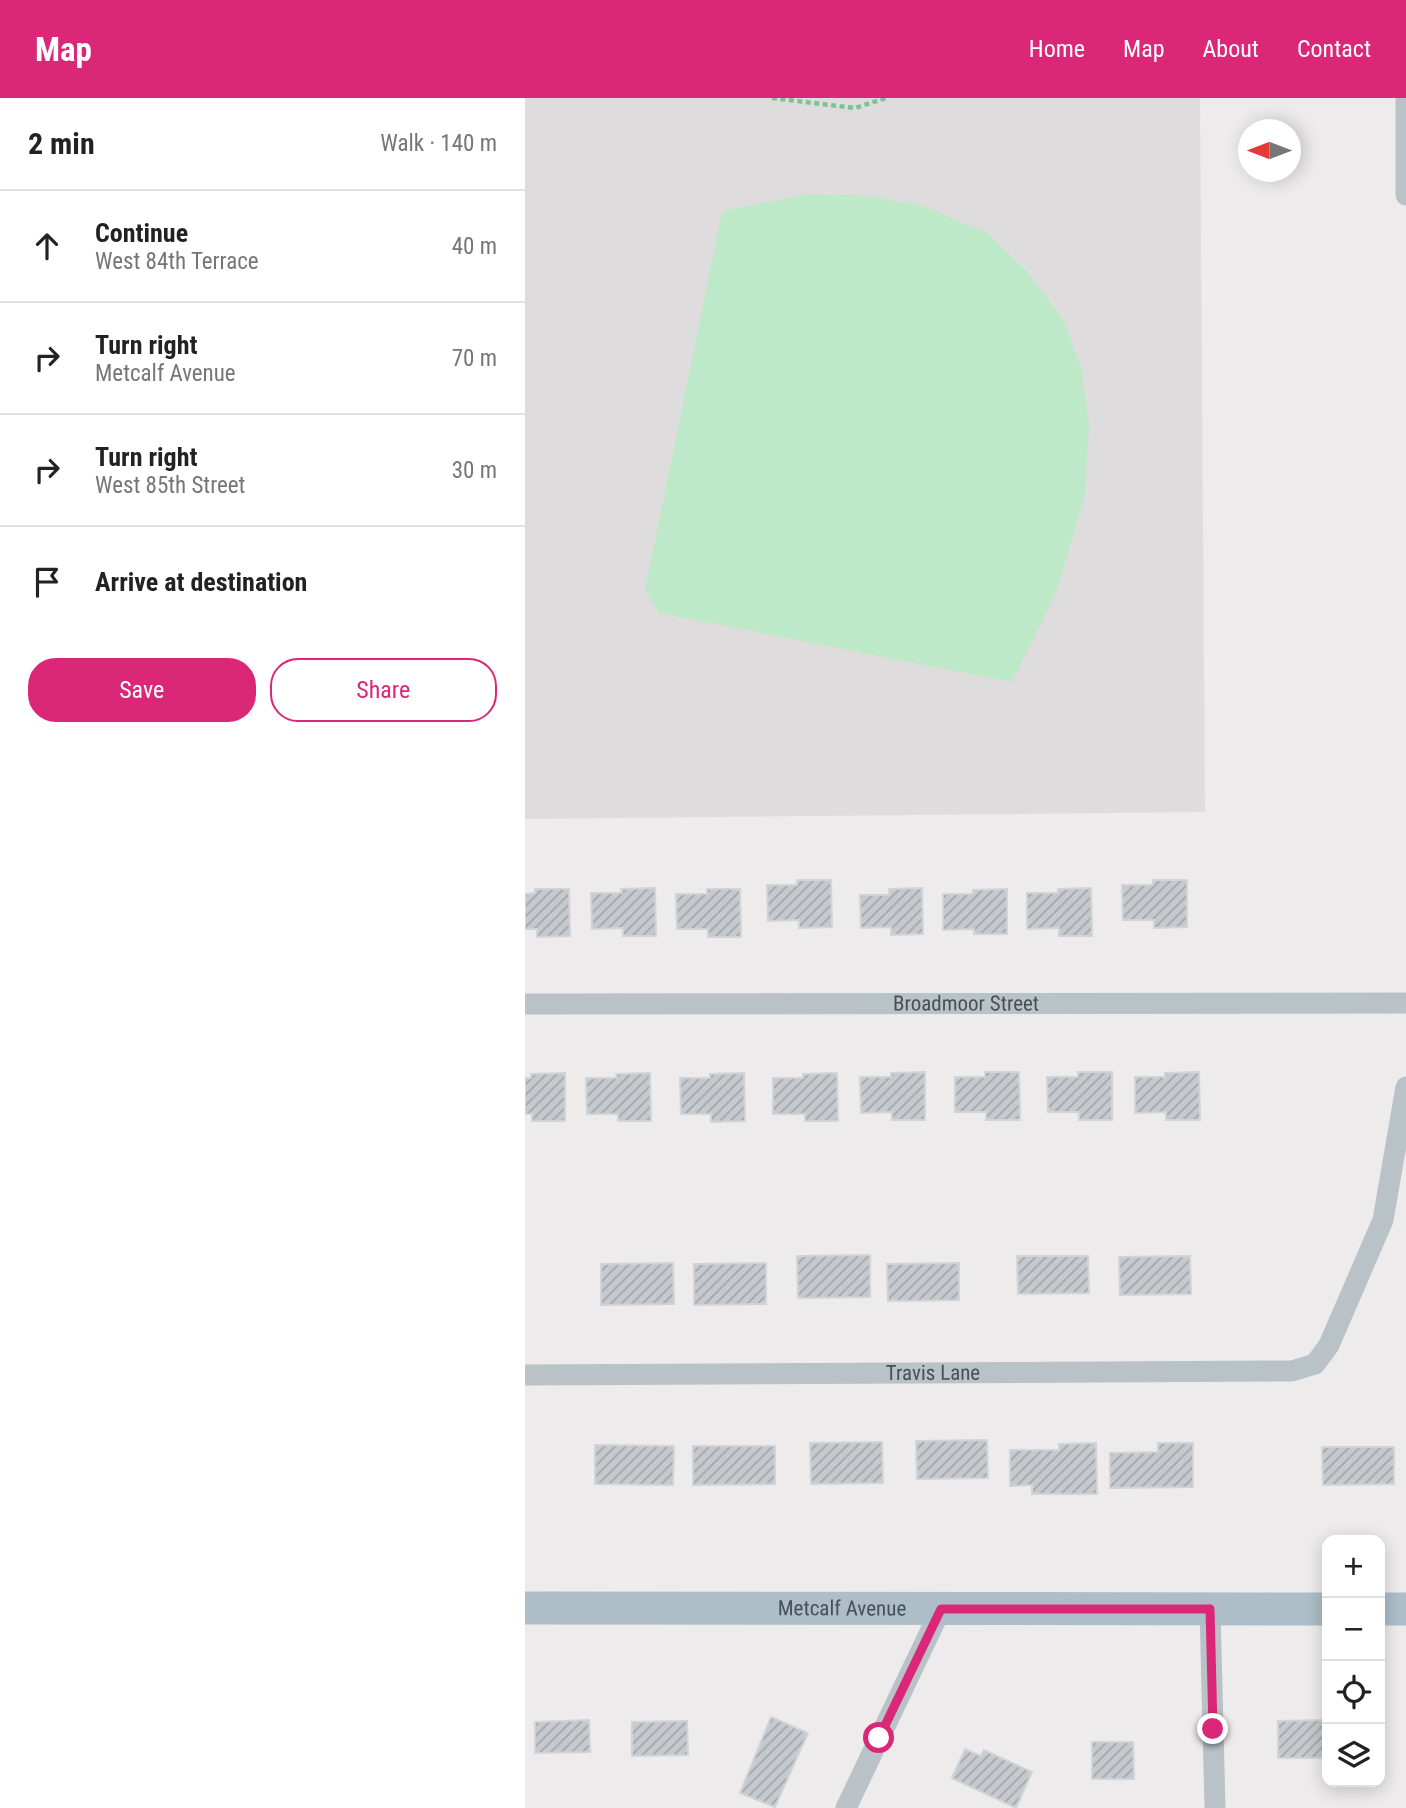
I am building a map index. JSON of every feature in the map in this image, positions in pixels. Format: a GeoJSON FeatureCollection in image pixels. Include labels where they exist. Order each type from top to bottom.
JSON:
{"type":"FeatureCollection","features":[{"type":"Feature","properties":{"kind":"main road","name":"Metcalf Avenue"},"geometry":{"type":"LineString","coordinates":[[525,1608],[1322,1609]]}},
{"type":"Feature","properties":{"kind":"main road"},"geometry":{"type":"LineString","coordinates":[[1385,1609],[1406,1609]]}},
{"type":"Feature","properties":{"kind":"street"},"geometry":{"type":"LineString","coordinates":[[1406,98],[1406,195]]}},
{"type":"Feature","properties":{"kind":"street","name":"Broadmoor Street"},"geometry":{"type":"LineString","coordinates":[[525,1004],[1406,1003]]}},
{"type":"Feature","properties":{"kind":"street"},"geometry":{"type":"LineString","coordinates":[[1384,1220],[1406,1087]]}},
{"type":"Feature","properties":{"kind":"street"},"geometry":{"type":"LineString","coordinates":[[1384,1220],[1406,1203]]}},
{"type":"Feature","properties":{"kind":"street","name":"Travis Lane"},"geometry":{"type":"LineString","coordinates":[[525,1375],[1291,1371],[1315,1364],[1329,1345],[1384,1220]]}},
{"type":"Feature","properties":{"kind":"street"},"geometry":{"type":"LineString","coordinates":[[846,1808],[941,1609]]}},
{"type":"Feature","properties":{"kind":"street"},"geometry":{"type":"LineString","coordinates":[[1210,1609],[1215,1808]]}},
{"type":"Feature","properties":{"kind":"path"},"geometry":{"type":"LineString","coordinates":[[772,98],[855,108],[885,98]]}},
{"type":"Feature","properties":{"kind":"shaded area"},"geometry":{"type":"Polygon","coordinates":[[[525,98],[1200,98],[1205,812],[525,819],[525,98]]]}},
{"type":"Feature","properties":{"kind":"green space"},"geometry":{"type":"Polygon","coordinates":[[[807,194],[869,196],[923,206],[987,233],[1027,271],[1064,321],[1082,371],[1089,426],[1085,494],[1057,591],[1012,682],[659,613],[645,590],[722,211],[807,194]]]}},
{"type":"Feature","properties":{"kind":"building"},"geometry":{"type":"Polygon","coordinates":[[[797,880],[831,880],[832,927],[799,928],[799,920],[768,921],[767,885],[797,885],[797,880]]]}},
{"type":"Feature","properties":{"kind":"building"},"geometry":{"type":"Polygon","coordinates":[[[1153,880],[1187,880],[1187,927],[1154,928],[1154,920],[1123,920],[1122,885],[1153,885],[1153,880]]]}},
{"type":"Feature","properties":{"kind":"building"},"geometry":{"type":"Polygon","coordinates":[[[655,888],[656,936],[623,936],[623,928],[592,929],[591,893],[622,893],[621,889],[655,888]]]}},
{"type":"Feature","properties":{"kind":"building"},"geometry":{"type":"Polygon","coordinates":[[[922,888],[923,934],[891,935],[891,927],[861,928],[860,895],[889,895],[889,889],[922,888]]]}},
{"type":"Feature","properties":{"kind":"building"},"geometry":{"type":"Polygon","coordinates":[[[1091,888],[1092,936],[1059,936],[1059,928],[1027,929],[1027,893],[1058,893],[1058,889],[1091,888]]]}},
{"type":"Feature","properties":{"kind":"building"},"geometry":{"type":"Polygon","coordinates":[[[535,889],[569,889],[570,936],[537,937],[537,929],[525,929],[525,894],[535,893],[535,889]]]}},
{"type":"Feature","properties":{"kind":"building"},"geometry":{"type":"Polygon","coordinates":[[[707,889],[740,889],[741,937],[708,937],[708,929],[677,929],[676,894],[707,894],[707,889]]]}},
{"type":"Feature","properties":{"kind":"building"},"geometry":{"type":"Polygon","coordinates":[[[1007,889],[1007,934],[974,934],[974,929],[943,930],[943,894],[973,894],[973,890],[1007,889]]]}},
{"type":"Feature","properties":{"kind":"building"},"geometry":{"type":"Polygon","coordinates":[[[925,1072],[925,1120],[892,1120],[892,1112],[861,1113],[860,1077],[891,1077],[891,1073],[925,1072]]]}},
{"type":"Feature","properties":{"kind":"building"},"geometry":{"type":"Polygon","coordinates":[[[985,1072],[1019,1072],[1020,1120],[986,1120],[986,1112],[955,1112],[955,1077],[985,1077],[985,1072]]]}},
{"type":"Feature","properties":{"kind":"building"},"geometry":{"type":"Polygon","coordinates":[[[1078,1072],[1112,1072],[1112,1120],[1079,1120],[1079,1112],[1048,1112],[1047,1077],[1078,1077],[1078,1072]]]}},
{"type":"Feature","properties":{"kind":"building"},"geometry":{"type":"Polygon","coordinates":[[[1199,1072],[1200,1120],[1166,1120],[1166,1112],[1135,1113],[1135,1077],[1165,1077],[1165,1073],[1199,1072]]]}},
{"type":"Feature","properties":{"kind":"building"},"geometry":{"type":"Polygon","coordinates":[[[565,1073],[565,1121],[532,1121],[532,1114],[525,1114],[525,1078],[531,1078],[531,1074],[565,1073]]]}},
{"type":"Feature","properties":{"kind":"building"},"geometry":{"type":"Polygon","coordinates":[[[650,1073],[651,1121],[618,1121],[618,1114],[587,1114],[586,1078],[617,1078],[616,1074],[650,1073]]]}},
{"type":"Feature","properties":{"kind":"building"},"geometry":{"type":"Polygon","coordinates":[[[744,1073],[745,1121],[711,1122],[711,1114],[681,1114],[680,1078],[710,1078],[710,1074],[744,1073]]]}},
{"type":"Feature","properties":{"kind":"building"},"geometry":{"type":"Polygon","coordinates":[[[837,1073],[838,1121],[805,1121],[805,1114],[773,1114],[773,1078],[803,1078],[803,1074],[837,1073]]]}},
{"type":"Feature","properties":{"kind":"building"},"geometry":{"type":"Polygon","coordinates":[[[870,1255],[870,1297],[798,1298],[797,1256],[870,1255]]]}},
{"type":"Feature","properties":{"kind":"building"},"geometry":{"type":"Polygon","coordinates":[[[1017,1256],[1088,1256],[1089,1293],[1018,1294],[1017,1256]]]}},
{"type":"Feature","properties":{"kind":"building"},"geometry":{"type":"Polygon","coordinates":[[[1190,1256],[1191,1294],[1120,1295],[1119,1257],[1190,1256]]]}},
{"type":"Feature","properties":{"kind":"building"},"geometry":{"type":"Polygon","coordinates":[[[673,1263],[674,1304],[601,1305],[601,1264],[673,1263]]]}},
{"type":"Feature","properties":{"kind":"building"},"geometry":{"type":"Polygon","coordinates":[[[766,1263],[766,1304],[694,1305],[694,1264],[766,1263]]]}},
{"type":"Feature","properties":{"kind":"building"},"geometry":{"type":"Polygon","coordinates":[[[959,1263],[959,1300],[888,1301],[887,1264],[959,1263]]]}},
{"type":"Feature","properties":{"kind":"building"},"geometry":{"type":"Polygon","coordinates":[[[987,1440],[988,1478],[917,1479],[916,1441],[987,1440]]]}},
{"type":"Feature","properties":{"kind":"building"},"geometry":{"type":"Polygon","coordinates":[[[882,1442],[883,1483],[811,1484],[810,1443],[882,1442]]]}},
{"type":"Feature","properties":{"kind":"building"},"geometry":{"type":"Polygon","coordinates":[[[1096,1443],[1097,1494],[1032,1494],[1032,1485],[1010,1486],[1010,1450],[1059,1450],[1059,1444],[1096,1443]]]}},
{"type":"Feature","properties":{"kind":"building"},"geometry":{"type":"Polygon","coordinates":[[[1158,1443],[1193,1443],[1193,1487],[1110,1488],[1110,1453],[1158,1452],[1158,1443]]]}},
{"type":"Feature","properties":{"kind":"building"},"geometry":{"type":"Polygon","coordinates":[[[595,1445],[674,1446],[673,1485],[595,1484],[595,1445]]]}},
{"type":"Feature","properties":{"kind":"building"},"geometry":{"type":"Polygon","coordinates":[[[693,1446],[775,1446],[775,1484],[693,1485],[693,1446]]]}},
{"type":"Feature","properties":{"kind":"building"},"geometry":{"type":"Polygon","coordinates":[[[1322,1447],[1394,1447],[1394,1484],[1323,1485],[1322,1447]]]}},
{"type":"Feature","properties":{"kind":"building"},"geometry":{"type":"Polygon","coordinates":[[[771,1717],[808,1733],[775,1807],[740,1793],[771,1717]]]}},
{"type":"Feature","properties":{"kind":"building"},"geometry":{"type":"Polygon","coordinates":[[[589,1720],[590,1752],[535,1753],[535,1722],[589,1720]]]}},
{"type":"Feature","properties":{"kind":"building"},"geometry":{"type":"Polygon","coordinates":[[[1322,1720],[1322,1758],[1278,1758],[1278,1721],[1322,1720]]]}},
{"type":"Feature","properties":{"kind":"building"},"geometry":{"type":"Polygon","coordinates":[[[687,1721],[688,1755],[632,1756],[632,1722],[687,1721]]]}},
{"type":"Feature","properties":{"kind":"building"},"geometry":{"type":"Polygon","coordinates":[[[1092,1742],[1133,1742],[1134,1779],[1092,1779],[1092,1742]]]}},
{"type":"Feature","properties":{"kind":"building"},"geometry":{"type":"Polygon","coordinates":[[[965,1749],[981,1756],[984,1750],[1032,1772],[1016,1808],[952,1778],[965,1749]]]}},
{"type":"Feature","properties":{"kind":"route"},"geometry":{"type":"LineString","coordinates":[[879,1738],[941,1609],[1210,1609],[1213,1729]]}}]}
